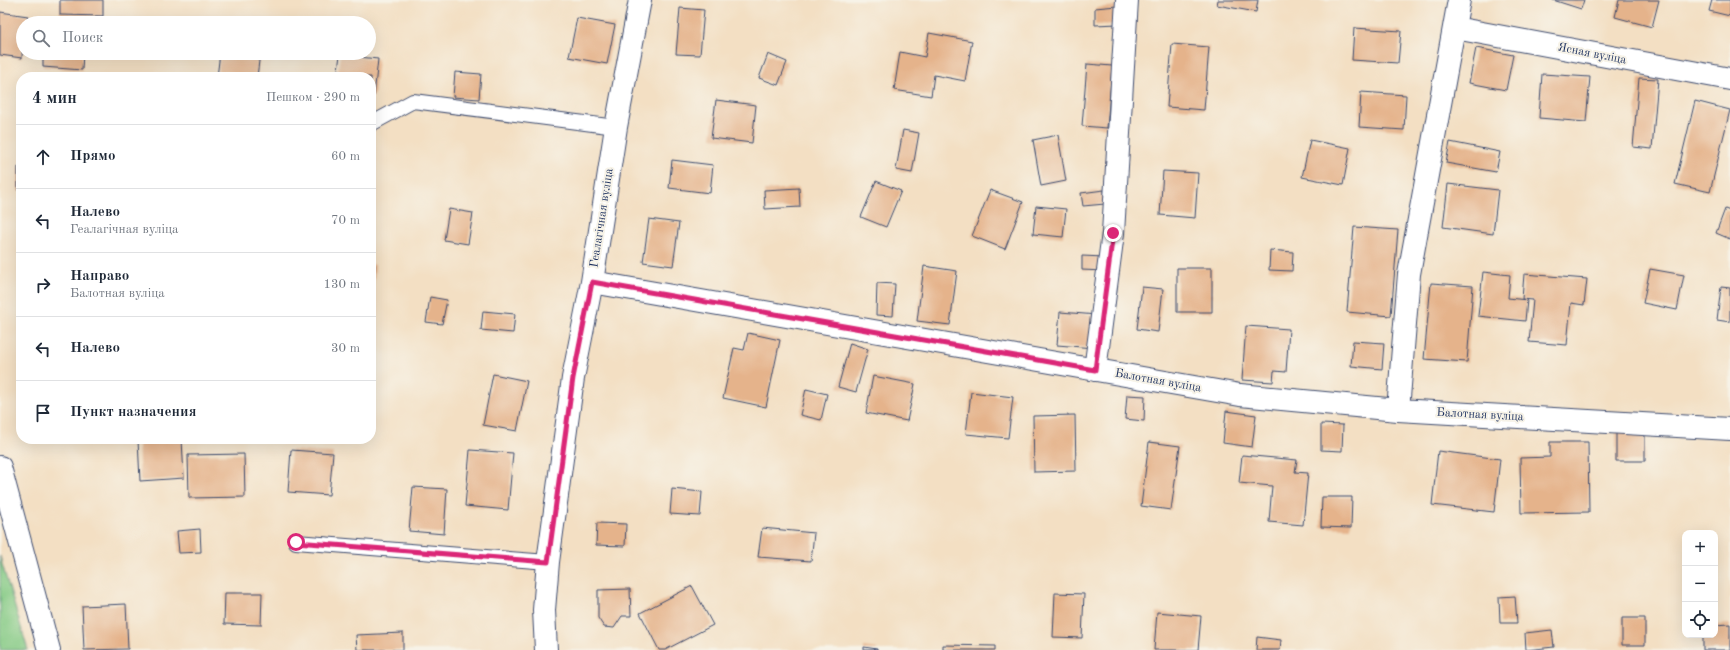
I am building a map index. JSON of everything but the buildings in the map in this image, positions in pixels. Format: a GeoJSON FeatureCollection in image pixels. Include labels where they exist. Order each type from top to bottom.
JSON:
{"type":"FeatureCollection","features":[{"type":"Feature","properties":{"kind":"street","name":"Геалагічная вуліца"},"geometry":{"type":"LineString","coordinates":[[546,650],[544,610],[548,562],[573,378],[592,282],[616,128],[640,0]]}},
{"type":"Feature","properties":{"kind":"street"},"geometry":{"type":"LineString","coordinates":[[1095,370],[1113,233],[1127,0]]}},
{"type":"Feature","properties":{"kind":"street"},"geometry":{"type":"LineString","coordinates":[[1398,410],[1409,274],[1459,0]]}},
{"type":"Feature","properties":{"kind":"street","name":"Ясная вуліца"},"geometry":{"type":"LineString","coordinates":[[1455,28],[1730,79]]}},
{"type":"Feature","properties":{"kind":"street","name":"Балотная вуліца"},"geometry":{"type":"LineString","coordinates":[[592,282],[1240,395],[1398,410],[1730,429]]}},
{"type":"Feature","properties":{"kind":"street"},"geometry":{"type":"LineString","coordinates":[[0,467],[49,650]]}},
{"type":"Feature","properties":{"kind":"lane"},"geometry":{"type":"LineString","coordinates":[[376,121],[413,102],[616,128]]}},
{"type":"Feature","properties":{"kind":"lane"},"geometry":{"type":"LineString","coordinates":[[296,542],[548,562]]}},
{"type":"Feature","properties":{"kind":"green space"},"geometry":{"type":"Polygon","coordinates":[[[0,556],[2,564],[28,650],[0,650],[0,556]]]}},
{"type":"Feature","properties":{"kind":"route"},"geometry":{"type":"LineString","coordinates":[[296,542],[548,562],[573,378],[592,282],[1095,370],[1113,233]]}}]}
